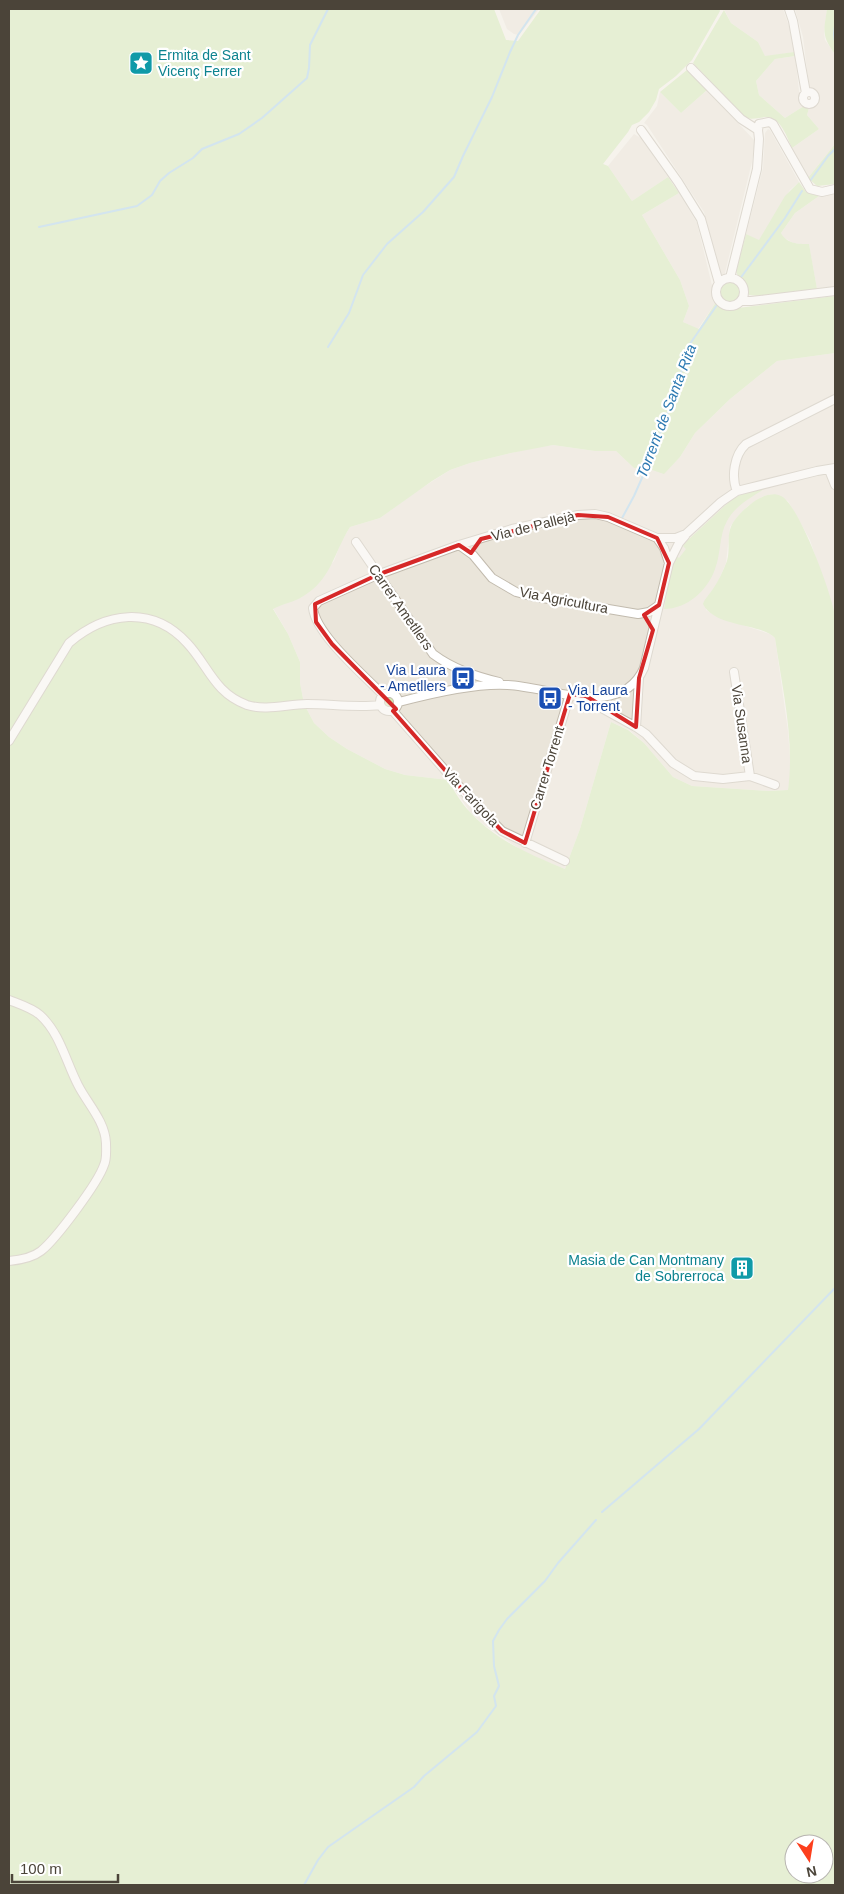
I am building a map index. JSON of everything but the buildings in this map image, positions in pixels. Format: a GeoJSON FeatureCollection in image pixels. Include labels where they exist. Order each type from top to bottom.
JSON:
{"type":"FeatureCollection","features":[{"type":"Feature","properties":{"kind":"street"},"geometry":{"type":"LineString","coordinates":[[789,9],[795,29],[806,93]]}},
{"type":"Feature","properties":{"kind":"street"},"geometry":{"type":"LineString","coordinates":[[691,68],[741,119],[758,130]]}},
{"type":"Feature","properties":{"kind":"street"},"geometry":{"type":"LineString","coordinates":[[835,189],[822,192],[810,189],[773,124],[769,122],[760,124],[758,130],[760,139],[757,169],[730,278],[719,284],[716,289],[716,295],[721,304],[731,306],[741,301],[835,291]]}},
{"type":"Feature","properties":{"kind":"street"},"geometry":{"type":"LineString","coordinates":[[641,130],[678,182],[701,219],[719,284]]}},
{"type":"Feature","properties":{"kind":"street"},"geometry":{"type":"LineString","coordinates":[[730,278],[742,285],[744,290],[741,301]]}},
{"type":"Feature","properties":{"kind":"street"},"geometry":{"type":"LineString","coordinates":[[737,491],[733,477],[738,454],[746,444],[835,399]]}},
{"type":"Feature","properties":{"kind":"street"},"geometry":{"type":"LineString","coordinates":[[399,702],[469,688],[508,685],[602,697],[623,692],[639,678],[644,668],[669,562],[686,534],[721,502],[737,491],[832,469],[835,485]]}},
{"type":"Feature","properties":{"kind":"street","name":"Via de Pallejà"},"geometry":{"type":"LineString","coordinates":[[383,695],[332,644],[316,622],[312,608],[319,600],[377,575],[459,545],[512,529],[586,514],[608,517],[657,538],[676,538],[686,534]]}},
{"type":"Feature","properties":{"kind":"street"},"geometry":{"type":"LineString","coordinates":[[657,538],[664,548],[669,562]]}},
{"type":"Feature","properties":{"kind":"street"},"geometry":{"type":"LineString","coordinates":[[474,555],[481,539]]}},
{"type":"Feature","properties":{"kind":"street","name":"Carrer Ametllers"},"geometry":{"type":"LineString","coordinates":[[356,542],[433,654],[443,662],[460,670],[477,677],[508,685]]}},
{"type":"Feature","properties":{"kind":"street","name":"Via Agricultura"},"geometry":{"type":"LineString","coordinates":[[459,545],[474,555],[492,578],[516,592],[638,614]]}},
{"type":"Feature","properties":{"kind":"street"},"geometry":{"type":"LineString","coordinates":[[638,614],[649,612],[659,605]]}},
{"type":"Feature","properties":{"kind":"street"},"geometry":{"type":"LineString","coordinates":[[638,614],[645,618],[653,630]]}},
{"type":"Feature","properties":{"kind":"street"},"geometry":{"type":"LineString","coordinates":[[9,741],[68,644],[82,632],[98,623],[120,617],[136,617],[148,620],[162,624],[177,632],[189,644],[214,682],[234,698],[247,705],[261,708],[295,704],[380,705]]}},
{"type":"Feature","properties":{"kind":"street","name":"Via Susanna"},"geometry":{"type":"LineString","coordinates":[[734,672],[750,776]]}},
{"type":"Feature","properties":{"kind":"street"},"geometry":{"type":"LineString","coordinates":[[636,727],[639,678]]}},
{"type":"Feature","properties":{"kind":"street"},"geometry":{"type":"LineString","coordinates":[[392,693],[397,696],[399,702],[397,708],[393,711],[385,711],[380,705],[380,699],[383,695],[392,693]]}},
{"type":"Feature","properties":{"kind":"street","name":"Carrer Torrent"},"geometry":{"type":"LineString","coordinates":[[525,843],[570,694]]}},
{"type":"Feature","properties":{"kind":"street"},"geometry":{"type":"LineString","coordinates":[[586,696],[598,706],[646,734],[673,763],[694,776],[724,779],[750,776],[775,785]]}},
{"type":"Feature","properties":{"kind":"street","name":"Via Farigola"},"geometry":{"type":"LineString","coordinates":[[393,711],[466,794],[502,831],[565,861]]}},
{"type":"Feature","properties":{"kind":"street"},"geometry":{"type":"LineString","coordinates":[[9,1000],[39,1014],[50,1027],[82,1094],[102,1127],[106,1140],[105,1164],[100,1175],[56,1235],[40,1252],[9,1261]]}},
{"type":"Feature","properties":{"kind":"highlighted area"},"geometry":{"type":"Polygon","coordinates":[[[578,515],[608,517],[657,538],[669,563],[659,605],[644,615],[653,630],[639,678],[636,727],[586,696],[570,694],[525,843],[502,831],[466,794],[393,711],[396,709],[332,644],[316,622],[315,604],[377,575],[459,545],[471,553],[481,539],[578,515]]]}},
{"type":"Feature","properties":{"kind":"shaded area"},"geometry":{"type":"Polygon","coordinates":[[[499,9],[539,9],[519,35],[507,29],[499,9]]]}},
{"type":"Feature","properties":{"kind":"shaded area"},"geometry":{"type":"Polygon","coordinates":[[[724,9],[783,9],[790,29],[794,52],[765,57],[758,42],[731,23],[724,9]]]}},
{"type":"Feature","properties":{"kind":"shaded area"},"geometry":{"type":"Polygon","coordinates":[[[795,9],[827,9],[825,40],[835,54],[835,144],[808,178],[792,148],[819,129],[807,115],[809,108],[818,104],[819,95],[814,89],[809,87],[803,37],[795,9]]]}},
{"type":"Feature","properties":{"kind":"shaded area"},"geometry":{"type":"Polygon","coordinates":[[[795,56],[800,99],[804,106],[785,118],[759,95],[756,81],[775,59],[795,56]]]}},
{"type":"Feature","properties":{"kind":"shaded area"},"geometry":{"type":"Polygon","coordinates":[[[707,90],[755,141],[752,162],[724,277],[721,275],[704,212],[644,123],[657,106],[660,92],[681,113],[707,90]]]}},
{"type":"Feature","properties":{"kind":"shaded area"},"geometry":{"type":"Polygon","coordinates":[[[768,129],[799,182],[790,190],[759,241],[746,234],[763,168],[765,133],[768,129]]]}},
{"type":"Feature","properties":{"kind":"shaded area"},"geometry":{"type":"Polygon","coordinates":[[[634,134],[641,138],[668,177],[632,201],[608,166],[634,134]]]}},
{"type":"Feature","properties":{"kind":"shaded area"},"geometry":{"type":"Polygon","coordinates":[[[679,193],[697,223],[716,302],[698,329],[683,322],[689,306],[680,280],[642,215],[679,193]]]}},
{"type":"Feature","properties":{"kind":"shaded area"},"geometry":{"type":"Polygon","coordinates":[[[835,194],[835,287],[817,289],[809,245],[793,243],[783,237],[781,233],[795,213],[819,196],[835,194]]]}},
{"type":"Feature","properties":{"kind":"shaded area"},"geometry":{"type":"Polygon","coordinates":[[[835,353],[835,616],[810,540],[788,501],[772,494],[764,496],[748,506],[730,527],[726,563],[706,610],[718,617],[770,634],[775,638],[788,731],[791,771],[788,790],[768,791],[692,786],[673,777],[644,743],[629,730],[611,722],[580,829],[565,869],[527,854],[484,825],[470,812],[448,780],[405,775],[385,769],[347,749],[329,737],[314,723],[304,704],[300,683],[300,662],[288,634],[273,608],[302,597],[334,561],[341,542],[350,527],[380,518],[450,470],[470,463],[532,448],[553,445],[595,451],[616,451],[634,468],[664,473],[680,457],[695,433],[730,399],[777,361],[835,353]]]}},
{"type":"Feature","properties":{"kind":"green space"},"geometry":{"type":"Polygon","coordinates":[[[9,9],[494,9],[506,40],[518,41],[541,9],[719,9],[720,11],[692,60],[659,89],[656,100],[649,112],[639,122],[632,125],[603,164],[608,166],[632,201],[668,177],[679,193],[642,215],[680,280],[689,306],[683,322],[699,329],[716,302],[721,307],[730,309],[835,296],[835,353],[777,361],[730,399],[695,433],[680,457],[664,474],[649,469],[634,468],[616,451],[595,451],[553,445],[511,453],[450,470],[380,518],[350,527],[331,565],[320,582],[302,597],[273,609],[288,634],[300,662],[300,683],[304,704],[314,723],[329,737],[385,769],[405,775],[448,780],[467,808],[491,831],[514,846],[565,869],[580,829],[611,722],[628,730],[644,743],[673,777],[692,786],[768,791],[788,790],[790,771],[789,733],[775,638],[769,633],[717,617],[709,612],[703,604],[712,591],[727,561],[731,526],[743,511],[761,497],[775,494],[781,496],[788,503],[797,515],[814,551],[835,616],[835,1885],[9,1885],[9,9]]]}},
{"type":"Feature","properties":{"kind":"green space"},"geometry":{"type":"Polygon","coordinates":[[[827,9],[835,9],[835,54],[827,42],[825,33],[827,9]]]}},
{"type":"Feature","properties":{"kind":"green space"},"geometry":{"type":"Polygon","coordinates":[[[724,10],[731,23],[758,42],[765,56],[794,52],[795,56],[775,59],[756,81],[759,95],[785,118],[804,106],[809,108],[807,115],[819,129],[792,148],[780,124],[767,117],[746,118],[693,63],[724,10]]]}},
{"type":"Feature","properties":{"kind":"green space"},"geometry":{"type":"Polygon","coordinates":[[[687,70],[707,90],[681,113],[660,92],[687,70]]]}},
{"type":"Feature","properties":{"kind":"green space"},"geometry":{"type":"Polygon","coordinates":[[[835,144],[835,184],[817,186],[808,178],[835,144]]]}},
{"type":"Feature","properties":{"kind":"green space"},"geometry":{"type":"Polygon","coordinates":[[[799,182],[806,192],[819,196],[795,213],[781,233],[783,237],[790,241],[809,244],[817,289],[759,296],[749,295],[736,272],[746,234],[759,240],[785,196],[799,182]]]}},
{"type":"Feature","properties":{"kind":"green space"},"geometry":{"type":"Polygon","coordinates":[[[729,281],[737,284],[740,292],[737,300],[729,303],[721,300],[718,292],[721,284],[729,281]]]}},
{"type":"Feature","properties":{"kind":"green space"},"geometry":{"type":"Polygon","coordinates":[[[767,487],[730,515],[724,526],[715,569],[702,591],[681,606],[664,609],[672,566],[676,556],[679,558],[686,549],[683,546],[687,541],[730,501],[740,495],[767,487]]]}},
{"type":"Feature","properties":{"kind":"green space"},"geometry":{"type":"Polygon","coordinates":[[[387,697],[391,697],[395,703],[391,709],[387,709],[383,705],[383,701],[387,697]]]}},
{"type":"Feature","properties":{"kind":"waterway"},"geometry":{"type":"LineString","coordinates":[[39,227],[137,206],[152,195],[160,181],[169,173],[193,158],[202,149],[239,134],[262,118],[307,78],[310,45],[328,9]]}},
{"type":"Feature","properties":{"kind":"waterway"},"geometry":{"type":"LineString","coordinates":[[328,347],[349,313],[363,275],[387,244],[423,212],[454,177],[492,97],[518,35],[536,9]]}},
{"type":"Feature","properties":{"kind":"waterway","name":"Torrent de Santa Rita"},"geometry":{"type":"LineString","coordinates":[[835,26],[835,42]]}},
{"type":"Feature","properties":{"kind":"waterway","name":"Torrent de Santa Rita"},"geometry":{"type":"LineString","coordinates":[[810,181],[835,149]]}},
{"type":"Feature","properties":{"kind":"waterway","name":"Torrent de Santa Rita"},"geometry":{"type":"LineString","coordinates":[[739,280],[785,218],[802,191]]}},
{"type":"Feature","properties":{"kind":"waterway","name":"Torrent de Santa Rita"},"geometry":{"type":"LineString","coordinates":[[621,520],[653,453],[679,382],[687,348],[717,305]]}},
{"type":"Feature","properties":{"kind":"waterway"},"geometry":{"type":"LineString","coordinates":[[602,1512],[699,1429],[835,1288]]}},
{"type":"Feature","properties":{"kind":"waterway"},"geometry":{"type":"LineString","coordinates":[[304,1885],[318,1860],[328,1847],[414,1787],[424,1776],[477,1732],[496,1706],[494,1696],[499,1686],[494,1666],[493,1641],[499,1630],[507,1619],[545,1581],[558,1563],[596,1520]]}},
{"type":"Feature","properties":{"kind":"place","name":"Ermita de Sant Vicenç Ferrer"},"geometry":{"type":"Point","coordinates":[141,63]}},
{"type":"Feature","properties":{"kind":"place","name":"Via Laura - Ametllers"},"geometry":{"type":"Point","coordinates":[463,678]}},
{"type":"Feature","properties":{"kind":"place","name":"Via Laura - Torrent"},"geometry":{"type":"Point","coordinates":[550,698]}},
{"type":"Feature","properties":{"kind":"place","name":"Masia de Can Montmany de Sobrerroca"},"geometry":{"type":"Point","coordinates":[742,1268]}}]}
